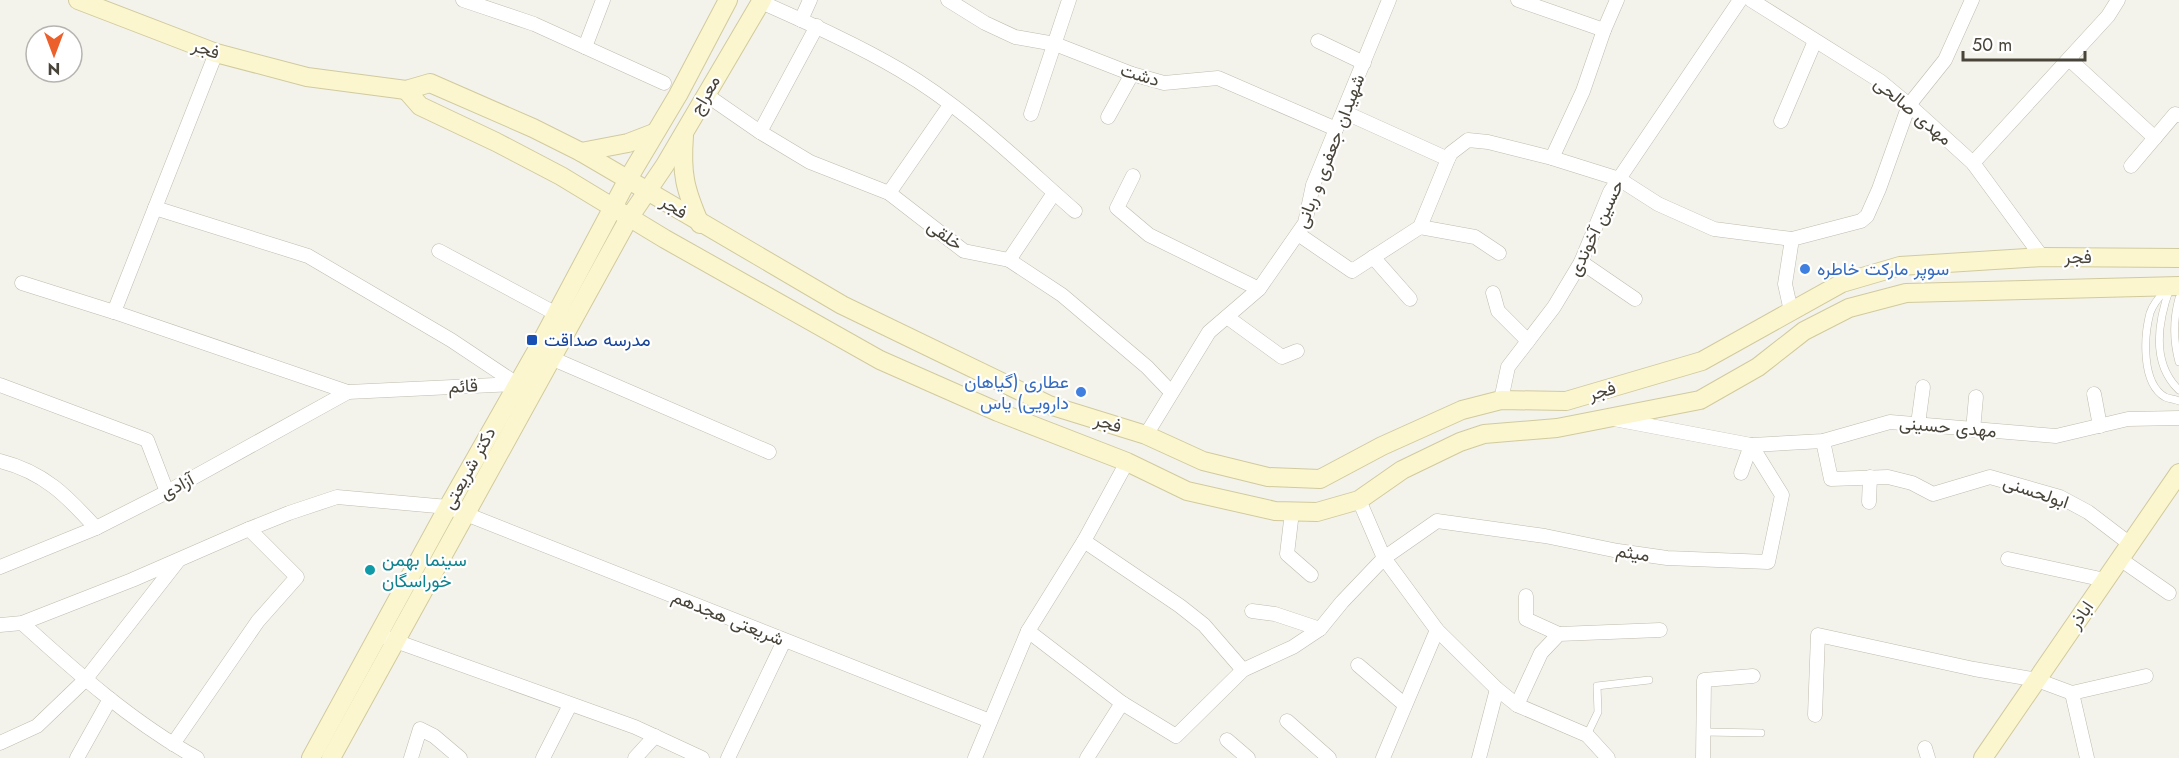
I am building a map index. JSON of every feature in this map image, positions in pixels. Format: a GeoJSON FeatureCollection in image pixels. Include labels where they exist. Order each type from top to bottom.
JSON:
{"type":"FeatureCollection","features":[{"type":"Feature","properties":{"kind":"main road","name":"فجر"},"geometry":{"type":"LineString","coordinates":[[78,0],[216,53],[307,77],[406,90],[430,83],[581,152],[700,224],[842,305],[1048,405],[1146,435],[1203,460],[1268,477],[1320,479],[1382,446],[1462,410],[1501,400],[1566,401],[1702,361],[1842,283],[1900,266],[2042,257],[2179,258]]}},
{"type":"Feature","properties":{"kind":"main road","name":"معراج"},"geometry":{"type":"LineString","coordinates":[[628,179],[678,95],[728,0]]}},
{"type":"Feature","properties":{"kind":"main road","name":"معراج"},"geometry":{"type":"LineString","coordinates":[[647,190],[665,165],[761,1]]}},
{"type":"Feature","properties":{"kind":"main road"},"geometry":{"type":"LineString","coordinates":[[406,90],[420,106],[561,176],[629,218],[880,360],[998,412],[1127,462],[1187,491],[1275,511],[1317,512],[1359,500],[1402,470],[1460,442],[1484,434],[1557,428],[1700,400],[1758,368],[1804,331],[1849,308],[1906,293],[2177,292]]}},
{"type":"Feature","properties":{"kind":"main road"},"geometry":{"type":"LineString","coordinates":[[684,132],[683,176],[688,197],[700,224]]}},
{"type":"Feature","properties":{"kind":"main road"},"geometry":{"type":"LineString","coordinates":[[581,152],[628,143],[654,133]]}},
{"type":"Feature","properties":{"kind":"main road","name":"دکتر شریعتی"},"geometry":{"type":"LineString","coordinates":[[331,758],[533,393],[555,313],[628,179]]}},
{"type":"Feature","properties":{"kind":"main road","name":"دکتر شریعتی"},"geometry":{"type":"LineString","coordinates":[[311,758],[517,384],[572,322],[629,218],[647,190]]}},
{"type":"Feature","properties":{"kind":"main road"},"geometry":{"type":"LineString","coordinates":[[618,240],[634,231],[650,230]]}},
{"type":"Feature","properties":{"kind":"main road"},"geometry":{"type":"LineString","coordinates":[[1900,266],[1906,293]]}},
{"type":"Feature","properties":{"kind":"main road"},"geometry":{"type":"LineString","coordinates":[[1127,462],[1146,435]]}},
{"type":"Feature","properties":{"kind":"main road","name":"اباذر"},"geometry":{"type":"LineString","coordinates":[[1983,758],[2179,473]]}},
{"type":"Feature","properties":{"kind":"street"},"geometry":{"type":"LineString","coordinates":[[463,0],[534,24],[664,83]]}},
{"type":"Feature","properties":{"kind":"street"},"geometry":{"type":"LineString","coordinates":[[585,47],[603,0]]}},
{"type":"Feature","properties":{"kind":"street"},"geometry":{"type":"LineString","coordinates":[[801,20],[810,0]]}},
{"type":"Feature","properties":{"kind":"street","name":"دشت"},"geometry":{"type":"LineString","coordinates":[[948,0],[985,23],[1016,37],[1055,44],[1132,74],[1164,83],[1218,78],[1336,129]]}},
{"type":"Feature","properties":{"kind":"street"},"geometry":{"type":"LineString","coordinates":[[1031,114],[1069,0]]}},
{"type":"Feature","properties":{"kind":"street","name":"شهیدان جعفری و ربانی"},"geometry":{"type":"LineString","coordinates":[[1146,435],[1209,332],[1259,289],[1305,224],[1313,185],[1389,0]]}},
{"type":"Feature","properties":{"kind":"street"},"geometry":{"type":"LineString","coordinates":[[1518,0],[1604,30]]}},
{"type":"Feature","properties":{"kind":"street"},"geometry":{"type":"LineString","coordinates":[[1552,158],[1583,91],[1617,0]]}},
{"type":"Feature","properties":{"kind":"street","name":"حسین آخوندی"},"geometry":{"type":"LineString","coordinates":[[1501,400],[1508,367],[1554,308],[1581,262],[1611,192],[1740,0]]}},
{"type":"Feature","properties":{"kind":"street","name":"مهدی صالحی"},"geometry":{"type":"LineString","coordinates":[[1751,0],[1880,81],[1909,105],[1973,163],[2042,257]]}},
{"type":"Feature","properties":{"kind":"street"},"geometry":{"type":"LineString","coordinates":[[1298,234],[1352,271],[1419,227],[1451,153],[1468,140],[1488,142],[1552,158],[1619,179],[1658,204],[1714,229],[1792,239],[1861,221],[1867,216],[1879,189],[1909,105],[1945,60],[1971,0]]}},
{"type":"Feature","properties":{"kind":"street"},"geometry":{"type":"LineString","coordinates":[[1973,163],[2108,16],[2118,0]]}},
{"type":"Feature","properties":{"kind":"street"},"geometry":{"type":"LineString","coordinates":[[761,1],[817,26],[902,71],[991,137],[1075,211]]}},
{"type":"Feature","properties":{"kind":"street"},"geometry":{"type":"LineString","coordinates":[[760,132],[817,26]]}},
{"type":"Feature","properties":{"kind":"street"},"geometry":{"type":"LineString","coordinates":[[1318,40],[1364,63]]}},
{"type":"Feature","properties":{"kind":"street"},"geometry":{"type":"LineString","coordinates":[[1781,121],[1815,40]]}},
{"type":"Feature","properties":{"kind":"street"},"geometry":{"type":"LineString","coordinates":[[114,312],[216,53]]}},
{"type":"Feature","properties":{"kind":"street"},"geometry":{"type":"LineString","coordinates":[[2069,59],[2155,138]]}},
{"type":"Feature","properties":{"kind":"street"},"geometry":{"type":"LineString","coordinates":[[1108,117],[1132,74]]}},
{"type":"Feature","properties":{"kind":"street","name":"خلقی"},"geometry":{"type":"LineString","coordinates":[[705,94],[760,132],[810,162],[889,193],[964,251],[1009,260],[1062,295],[1147,367],[1171,392]]}},
{"type":"Feature","properties":{"kind":"street"},"geometry":{"type":"LineString","coordinates":[[889,193],[950,105]]}},
{"type":"Feature","properties":{"kind":"street"},"geometry":{"type":"LineString","coordinates":[[1344,112],[1448,159]]}},
{"type":"Feature","properties":{"kind":"street"},"geometry":{"type":"LineString","coordinates":[[2132,166],[2175,114],[2179,115]]}},
{"type":"Feature","properties":{"kind":"street"},"geometry":{"type":"LineString","coordinates":[[1133,176],[1117,208],[1149,235],[1259,289]]}},
{"type":"Feature","properties":{"kind":"street"},"geometry":{"type":"LineString","coordinates":[[1009,260],[1054,193]]}},
{"type":"Feature","properties":{"kind":"street","name":"قائم"},"geometry":{"type":"LineString","coordinates":[[155,208],[308,256],[451,340],[517,384]]}},
{"type":"Feature","properties":{"kind":"street"},"geometry":{"type":"LineString","coordinates":[[1419,227],[1475,237],[1499,253]]}},
{"type":"Feature","properties":{"kind":"street"},"geometry":{"type":"LineString","coordinates":[[1791,311],[1785,284],[1792,239]]}},
{"type":"Feature","properties":{"kind":"street"},"geometry":{"type":"LineString","coordinates":[[438,251],[572,322]]}},
{"type":"Feature","properties":{"kind":"street"},"geometry":{"type":"LineString","coordinates":[[1373,257],[1410,298]]}},
{"type":"Feature","properties":{"kind":"street"},"geometry":{"type":"LineString","coordinates":[[1581,262],[1635,299]]}},
{"type":"Feature","properties":{"kind":"street","name":"قائم"},"geometry":{"type":"LineString","coordinates":[[22,283],[348,392],[517,384]]}},
{"type":"Feature","properties":{"kind":"street"},"geometry":{"type":"LineString","coordinates":[[1493,293],[1498,311],[1528,340]]}},
{"type":"Feature","properties":{"kind":"street"},"geometry":{"type":"LineString","coordinates":[[1227,317],[1282,357],[1297,351]]}},
{"type":"Feature","properties":{"kind":"street"},"geometry":{"type":"LineString","coordinates":[[544,355],[769,452]]}},
{"type":"Feature","properties":{"kind":"street"},"geometry":{"type":"LineString","coordinates":[[517,384],[533,393]]}},
{"type":"Feature","properties":{"kind":"street"},"geometry":{"type":"LineString","coordinates":[[0,385],[147,440],[167,492]]}},
{"type":"Feature","properties":{"kind":"street"},"geometry":{"type":"LineString","coordinates":[[1918,424],[1923,387]]}},
{"type":"Feature","properties":{"kind":"street","name":"آزادی"},"geometry":{"type":"LineString","coordinates":[[0,567],[96,528],[167,492],[348,392]]}},
{"type":"Feature","properties":{"kind":"street"},"geometry":{"type":"LineString","coordinates":[[2094,394],[2100,426]]}},
{"type":"Feature","properties":{"kind":"street"},"geometry":{"type":"LineString","coordinates":[[1973,430],[1976,397]]}},
{"type":"Feature","properties":{"kind":"street","name":"مهدی حسینی"},"geometry":{"type":"LineString","coordinates":[[1612,418],[1751,445],[1823,441],[1890,422],[2056,436],[2128,419],[2179,418]]}},
{"type":"Feature","properties":{"kind":"street","name":"ابولحسنی"},"geometry":{"type":"LineString","coordinates":[[1823,441],[1831,479],[1888,477],[1912,483],[1933,494],[1990,477],[2060,497],[2088,512],[2125,552],[2169,593]]}},
{"type":"Feature","properties":{"kind":"street"},"geometry":{"type":"LineString","coordinates":[[1741,473],[1751,445]]}},
{"type":"Feature","properties":{"kind":"street","name":"میثم"},"geometry":{"type":"LineString","coordinates":[[1384,558],[1437,521],[1545,536],[1618,551],[1667,558],[1768,562],[1782,495],[1751,445]]}},
{"type":"Feature","properties":{"kind":"street"},"geometry":{"type":"LineString","coordinates":[[0,461],[21,466],[64,493],[96,528]]}},
{"type":"Feature","properties":{"kind":"street"},"geometry":{"type":"LineString","coordinates":[[975,758],[1028,631],[1084,541],[1127,462]]}},
{"type":"Feature","properties":{"kind":"street"},"geometry":{"type":"LineString","coordinates":[[1869,502],[1870,477]]}},
{"type":"Feature","properties":{"kind":"street","name":"شریعتی هجدهم"},"geometry":{"type":"LineString","coordinates":[[0,625],[22,623],[288,513],[337,497],[448,507],[990,721]]}},
{"type":"Feature","properties":{"kind":"street"},"geometry":{"type":"LineString","coordinates":[[1359,500],[1384,558],[1437,630],[1497,689],[1517,705],[1587,735],[1608,758]]}},
{"type":"Feature","properties":{"kind":"street"},"geometry":{"type":"LineString","coordinates":[[1292,512],[1287,554],[1311,575]]}},
{"type":"Feature","properties":{"kind":"street"},"geometry":{"type":"LineString","coordinates":[[173,744],[258,621],[297,577],[249,529]]}},
{"type":"Feature","properties":{"kind":"street"},"geometry":{"type":"LineString","coordinates":[[1084,541],[1180,606],[1204,626],[1243,670]]}},
{"type":"Feature","properties":{"kind":"street"},"geometry":{"type":"LineString","coordinates":[[1028,631],[1122,703],[1176,736],[1243,670],[1293,647],[1320,629],[1384,558]]}},
{"type":"Feature","properties":{"kind":"street"},"geometry":{"type":"LineString","coordinates":[[0,743],[37,726],[85,680],[180,559]]}},
{"type":"Feature","properties":{"kind":"street"},"geometry":{"type":"LineString","coordinates":[[2008,559],[2105,580]]}},
{"type":"Feature","properties":{"kind":"street"},"geometry":{"type":"LineString","coordinates":[[1526,596],[1526,619],[1559,633],[1660,630]]}},
{"type":"Feature","properties":{"kind":"street"},"geometry":{"type":"LineString","coordinates":[[1252,611],[1275,614],[1320,629]]}},
{"type":"Feature","properties":{"kind":"street"},"geometry":{"type":"LineString","coordinates":[[22,623],[85,680],[173,744],[197,758]]}},
{"type":"Feature","properties":{"kind":"street"},"geometry":{"type":"LineString","coordinates":[[1383,758],[1437,630]]}},
{"type":"Feature","properties":{"kind":"street"},"geometry":{"type":"LineString","coordinates":[[1517,705],[1541,653],[1559,633]]}},
{"type":"Feature","properties":{"kind":"street"},"geometry":{"type":"LineString","coordinates":[[379,635],[635,727],[702,758]]}},
{"type":"Feature","properties":{"kind":"street"},"geometry":{"type":"LineString","coordinates":[[1815,715],[1818,635],[1974,669],[2037,680],[2072,693],[2146,676]]}},
{"type":"Feature","properties":{"kind":"street"},"geometry":{"type":"LineString","coordinates":[[728,758],[784,640]]}},
{"type":"Feature","properties":{"kind":"street"},"geometry":{"type":"LineString","coordinates":[[1358,665],[1405,705]]}},
{"type":"Feature","properties":{"kind":"street"},"geometry":{"type":"LineString","coordinates":[[1703,758],[1704,680],[1753,676]]}},
{"type":"Feature","properties":{"kind":"street"},"geometry":{"type":"LineString","coordinates":[[1479,758],[1497,689]]}},
{"type":"Feature","properties":{"kind":"street"},"geometry":{"type":"LineString","coordinates":[[2072,693],[2087,758]]}},
{"type":"Feature","properties":{"kind":"street"},"geometry":{"type":"LineString","coordinates":[[77,758],[110,699]]}},
{"type":"Feature","properties":{"kind":"street"},"geometry":{"type":"LineString","coordinates":[[1088,758],[1122,703]]}},
{"type":"Feature","properties":{"kind":"street"},"geometry":{"type":"LineString","coordinates":[[543,758],[570,705]]}},
{"type":"Feature","properties":{"kind":"street"},"geometry":{"type":"LineString","coordinates":[[1287,721],[1329,758]]}},
{"type":"Feature","properties":{"kind":"street"},"geometry":{"type":"LineString","coordinates":[[411,758],[420,729],[434,736],[460,758]]}},
{"type":"Feature","properties":{"kind":"street"},"geometry":{"type":"LineString","coordinates":[[635,758],[654,736]]}},
{"type":"Feature","properties":{"kind":"street"},"geometry":{"type":"LineString","coordinates":[[1227,740],[1248,758]]}},
{"type":"Feature","properties":{"kind":"lane"},"geometry":{"type":"LineString","coordinates":[[2177,292],[2174,344],[2179,362]]}},
{"type":"Feature","properties":{"kind":"lane"},"geometry":{"type":"LineString","coordinates":[[2177,292],[2162,311],[2159,349],[2164,371],[2179,390]]}},
{"type":"Feature","properties":{"kind":"lane"},"geometry":{"type":"LineString","coordinates":[[2177,292],[2157,298],[2150,312],[2146,365],[2150,378],[2164,396],[2179,401]]}},
{"type":"Feature","properties":{"kind":"lane"},"geometry":{"type":"LineString","coordinates":[[1587,735],[1598,712],[1597,686],[1649,680]]}},
{"type":"Feature","properties":{"kind":"lane"},"geometry":{"type":"LineString","coordinates":[[1704,732],[1761,733]]}},
{"type":"Feature","properties":{"kind":"place","name":"سوپر مارکت خاطره"},"geometry":{"type":"Point","coordinates":[1805,269]}},
{"type":"Feature","properties":{"kind":"place","name":"مدرسه صداقت"},"geometry":{"type":"Point","coordinates":[532,340]}},
{"type":"Feature","properties":{"kind":"place","name":"عطاری (گیاهان دارویی) یاس"},"geometry":{"type":"Point","coordinates":[1081,392]}},
{"type":"Feature","properties":{"kind":"place","name":"سینما بهمن خوراسگان"},"geometry":{"type":"Point","coordinates":[370,570]}}]}
